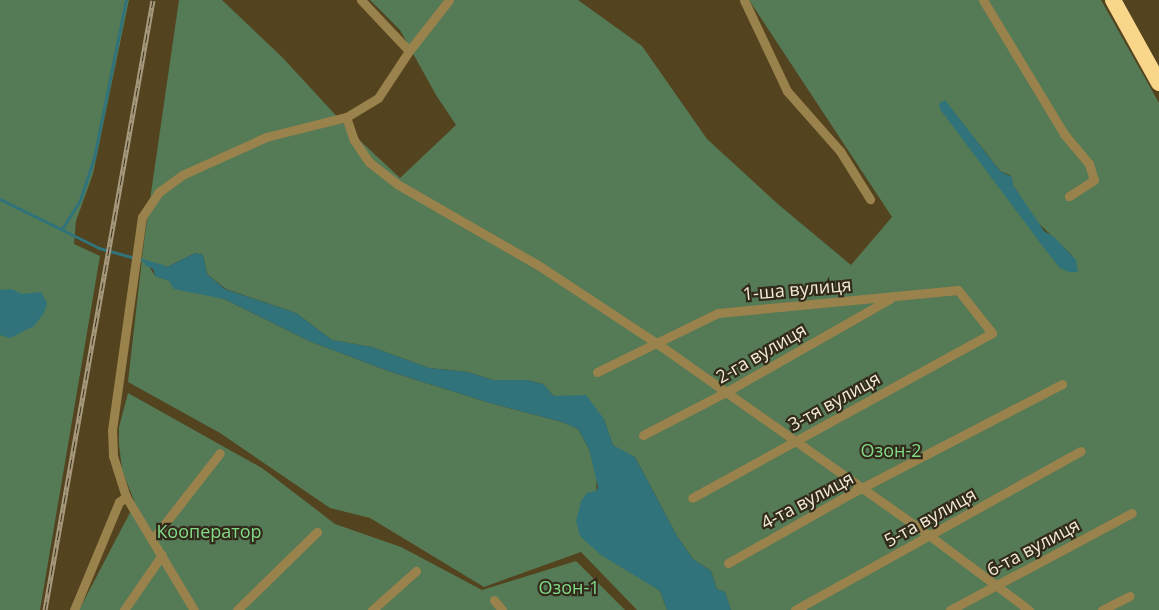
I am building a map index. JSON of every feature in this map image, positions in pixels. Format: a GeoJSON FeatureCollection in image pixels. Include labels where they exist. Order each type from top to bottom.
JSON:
{"type":"FeatureCollection","features":[{"type":"Feature","properties":{"kind":"highway"},"geometry":{"type":"LineString","coordinates":[[1113,0],[1159,82]]}},
{"type":"Feature","properties":{"kind":"street"},"geometry":{"type":"LineString","coordinates":[[361,0],[409,51]]}},
{"type":"Feature","properties":{"kind":"street"},"geometry":{"type":"LineString","coordinates":[[194,610],[126,497],[113,456],[112,430],[128,336],[142,217],[159,192],[182,175],[266,137],[346,117],[378,98],[409,51],[449,0]]}},
{"type":"Feature","properties":{"kind":"street"},"geometry":{"type":"LineString","coordinates":[[744,0],[787,91],[840,151],[870,199]]}},
{"type":"Feature","properties":{"kind":"street"},"geometry":{"type":"LineString","coordinates":[[983,0],[1064,134],[1089,164],[1094,180],[1069,196]]}},
{"type":"Feature","properties":{"kind":"street"},"geometry":{"type":"LineString","coordinates":[[346,117],[354,140],[369,162],[397,184],[538,265],[658,344],[930,536],[1029,610]]}},
{"type":"Feature","properties":{"kind":"street","name":"1-ша вулиця"},"geometry":{"type":"LineString","coordinates":[[597,372],[718,313],[958,290],[992,333]]}},
{"type":"Feature","properties":{"kind":"street","name":"2-га вулиця"},"geometry":{"type":"LineString","coordinates":[[643,435],[726,392],[893,297]]}},
{"type":"Feature","properties":{"kind":"street","name":"3-тя вулиця"},"geometry":{"type":"LineString","coordinates":[[692,498],[992,333]]}},
{"type":"Feature","properties":{"kind":"street","name":"4-та вулиця"},"geometry":{"type":"LineString","coordinates":[[728,563],[1062,384]]}},
{"type":"Feature","properties":{"kind":"street","name":"5-та вулиця"},"geometry":{"type":"LineString","coordinates":[[795,610],[1081,451]]}},
{"type":"Feature","properties":{"kind":"street"},"geometry":{"type":"LineString","coordinates":[[152,540],[220,453]]}},
{"type":"Feature","properties":{"kind":"street"},"geometry":{"type":"LineString","coordinates":[[74,610],[119,502],[126,497]]}},
{"type":"Feature","properties":{"kind":"street","name":"6-та вулиця"},"geometry":{"type":"LineString","coordinates":[[950,610],[1132,513]]}},
{"type":"Feature","properties":{"kind":"street"},"geometry":{"type":"LineString","coordinates":[[237,610],[317,532]]}},
{"type":"Feature","properties":{"kind":"street"},"geometry":{"type":"LineString","coordinates":[[124,610],[162,555]]}},
{"type":"Feature","properties":{"kind":"street"},"geometry":{"type":"LineString","coordinates":[[372,610],[416,571]]}},
{"type":"Feature","properties":{"kind":"street"},"geometry":{"type":"LineString","coordinates":[[1102,610],[1130,596]]}},
{"type":"Feature","properties":{"kind":"street"},"geometry":{"type":"LineString","coordinates":[[494,600],[502,610]]}},
{"type":"Feature","properties":{"kind":"green space"},"geometry":{"type":"Polygon","coordinates":[[[0,0],[129,0],[93,174],[76,221],[74,244],[100,256],[40,610],[0,610],[0,0]]]}},
{"type":"Feature","properties":{"kind":"green space","name":"Озон-2"},"geometry":{"type":"Polygon","coordinates":[[[179,0],[222,0],[282,57],[354,135],[400,178],[456,125],[436,95],[400,30],[370,0],[578,0],[642,46],[707,139],[779,205],[851,265],[892,217],[749,0],[1101,0],[1159,103],[1159,610],[731,610],[725,592],[717,589],[711,571],[693,559],[677,536],[635,457],[613,446],[604,419],[554,396],[543,384],[527,380],[493,380],[468,372],[429,368],[372,347],[332,340],[296,313],[226,289],[207,274],[203,255],[195,253],[167,267],[146,261],[155,276],[224,299],[309,341],[391,372],[490,403],[562,422],[578,429],[589,449],[597,476],[596,491],[627,569],[660,591],[667,610],[637,610],[581,552],[484,587],[370,518],[330,508],[220,433],[128,382],[144,241],[179,0]],[[941,109],[1060,268],[1072,255],[1035,220],[1013,185],[1010,175],[1000,171],[980,145],[941,109]]]}},
{"type":"Feature","properties":{"kind":"green space","name":"Кооператор"},"geometry":{"type":"Polygon","coordinates":[[[128,393],[262,468],[335,524],[401,547],[482,590],[576,561],[625,610],[79,610],[135,503],[122,470],[119,444],[119,427],[128,393]]]}},
{"type":"Feature","properties":{"kind":"water"},"geometry":{"type":"Polygon","coordinates":[[[945,100],[1000,171],[1012,177],[1013,185],[1044,231],[1054,237],[1076,260],[1078,272],[1069,272],[1060,268],[1044,248],[940,109],[939,104],[945,100]]]}},
{"type":"Feature","properties":{"kind":"water"},"geometry":{"type":"Polygon","coordinates":[[[195,253],[203,255],[207,274],[225,289],[296,313],[332,340],[372,347],[429,368],[468,372],[493,380],[527,380],[543,384],[554,396],[586,395],[604,419],[613,445],[635,457],[677,536],[693,559],[711,571],[717,589],[725,592],[731,610],[667,610],[660,591],[601,555],[580,536],[576,521],[581,501],[587,493],[596,491],[598,487],[589,449],[578,429],[562,422],[490,403],[391,372],[309,341],[224,299],[174,289],[169,281],[155,276],[153,269],[145,265],[146,261],[167,267],[195,253]]]}},
{"type":"Feature","properties":{"kind":"water"},"geometry":{"type":"Polygon","coordinates":[[[12,289],[22,294],[41,292],[47,303],[44,313],[34,326],[10,338],[0,335],[0,290],[12,289]]]}},
{"type":"Feature","properties":{"kind":"waterway"},"geometry":{"type":"LineString","coordinates":[[62,229],[80,200],[94,158],[126,0]]}},
{"type":"Feature","properties":{"kind":"waterway"},"geometry":{"type":"LineString","coordinates":[[0,199],[99,248],[163,266]]}},
{"type":"Feature","properties":{"kind":"railway"},"geometry":{"type":"LineString","coordinates":[[45,610],[153,0]]}},
{"type":"Feature","properties":{"kind":"park label","name":"Озон-1"},"geometry":{"type":"Point","coordinates":[569,587]}}]}
